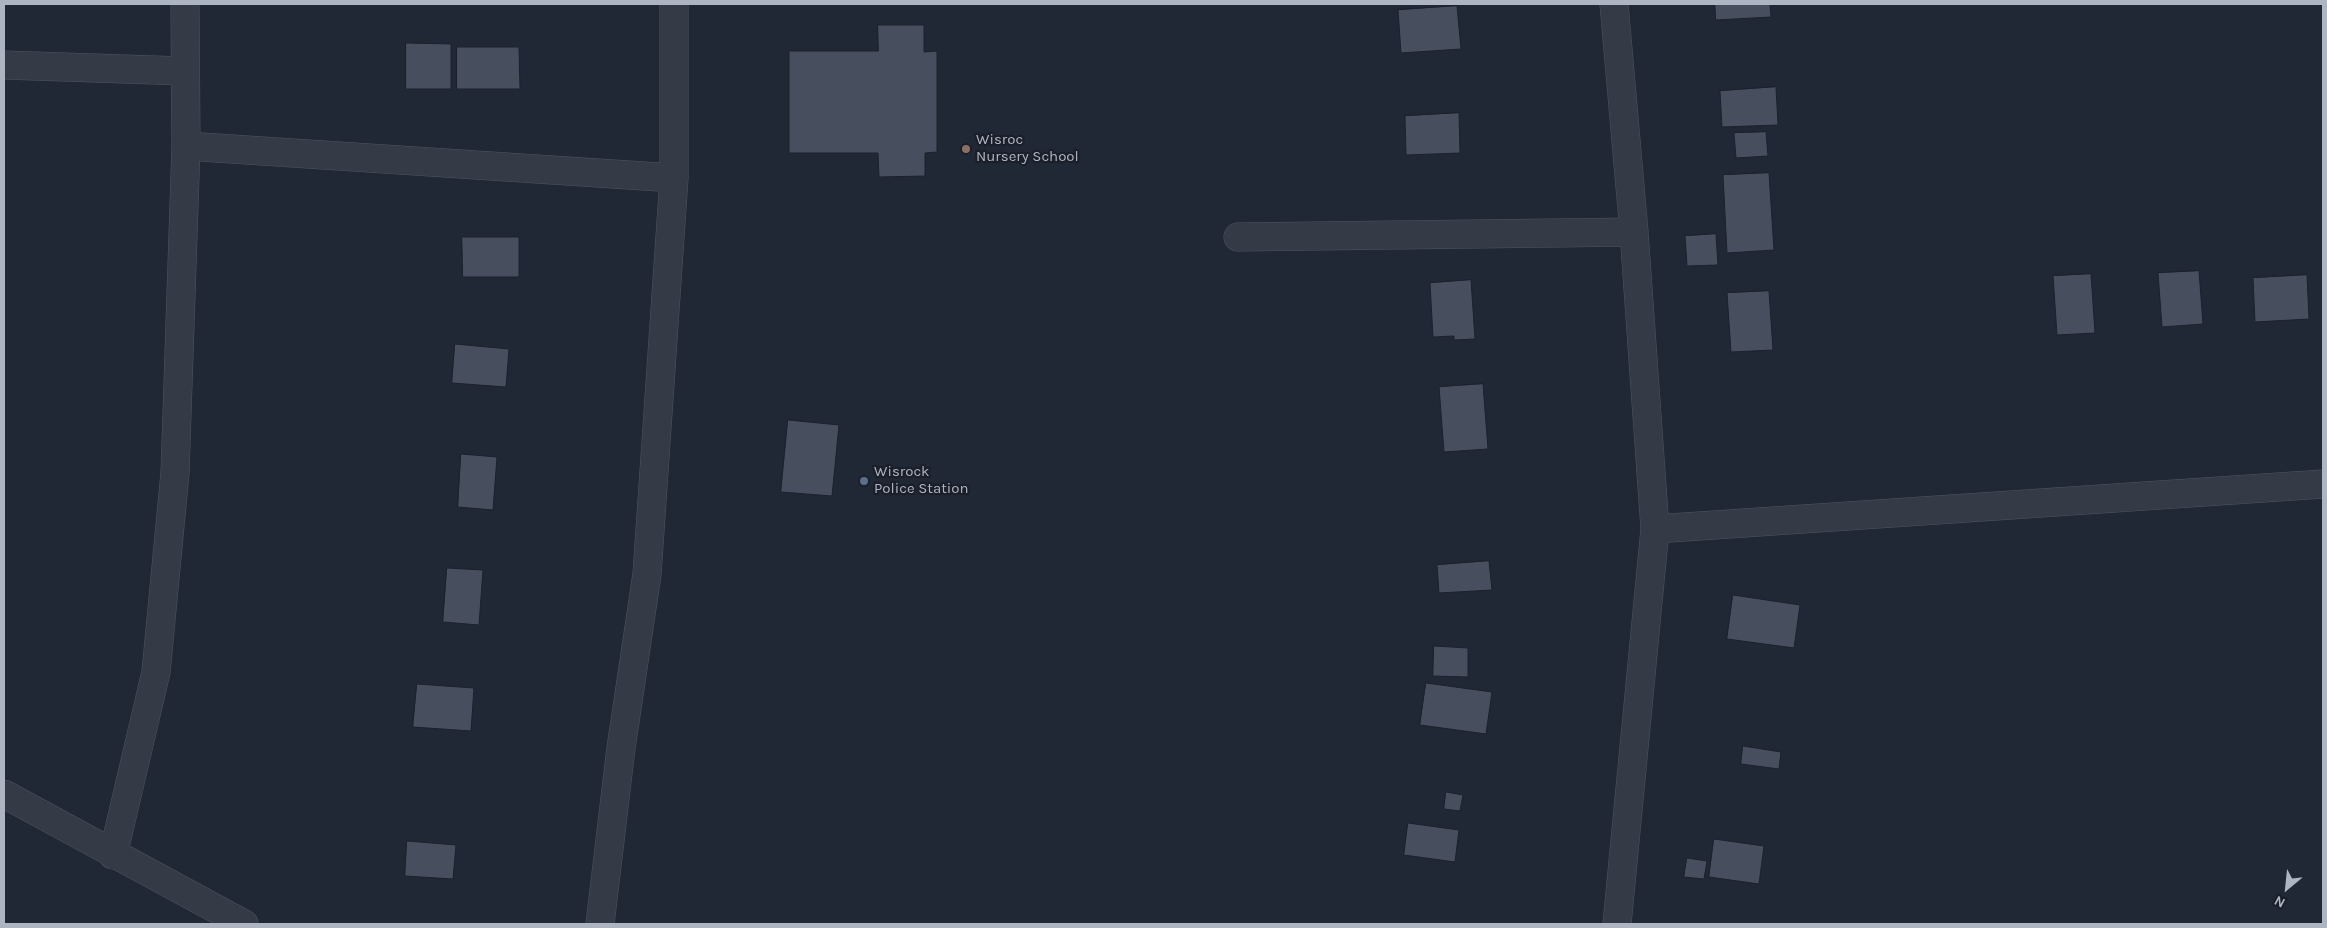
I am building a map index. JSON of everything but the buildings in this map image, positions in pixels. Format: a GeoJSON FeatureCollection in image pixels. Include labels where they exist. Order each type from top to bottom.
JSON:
{"type":"FeatureCollection","features":[{"type":"Feature","properties":{"kind":"street"},"geometry":{"type":"LineString","coordinates":[[113,855],[156,672],[175,473],[186,146],[185,4]]}},
{"type":"Feature","properties":{"kind":"street"},"geometry":{"type":"LineString","coordinates":[[600,924],[620,748],[647,574],[674,178],[674,4]]}},
{"type":"Feature","properties":{"kind":"street"},"geometry":{"type":"LineString","coordinates":[[1614,4],[1634,232],[1655,529],[1617,924]]}},
{"type":"Feature","properties":{"kind":"street"},"geometry":{"type":"LineString","coordinates":[[4,65],[184,71]]}},
{"type":"Feature","properties":{"kind":"street"},"geometry":{"type":"LineString","coordinates":[[186,146],[674,178]]}},
{"type":"Feature","properties":{"kind":"street"},"geometry":{"type":"LineString","coordinates":[[1238,237],[1634,232]]}},
{"type":"Feature","properties":{"kind":"street"},"geometry":{"type":"LineString","coordinates":[[1655,529],[2323,484]]}},
{"type":"Feature","properties":{"kind":"street"},"geometry":{"type":"LineString","coordinates":[[4,794],[113,855],[244,924]]}},
{"type":"Feature","properties":{"kind":"place","name":"Wisroc Nursery School"},"geometry":{"type":"Point","coordinates":[966,149]}},
{"type":"Feature","properties":{"kind":"place","name":"Wisrock Police Station"},"geometry":{"type":"Point","coordinates":[864,481]}}]}
